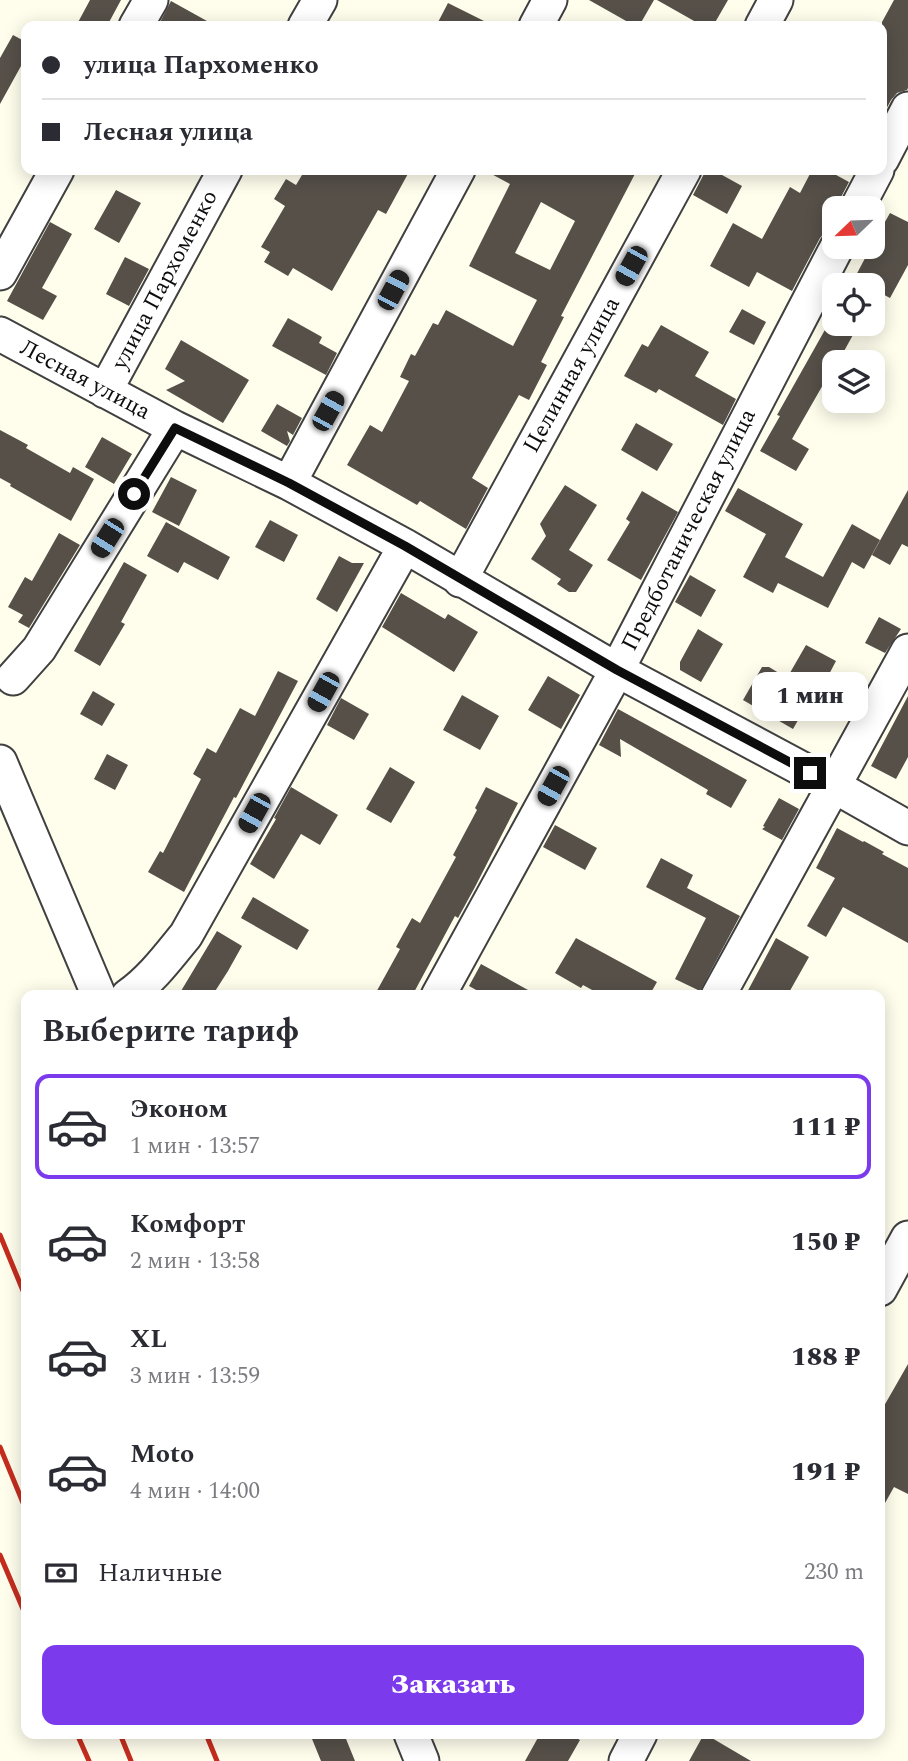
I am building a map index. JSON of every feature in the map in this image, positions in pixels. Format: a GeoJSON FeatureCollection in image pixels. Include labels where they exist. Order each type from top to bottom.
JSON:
{"type":"FeatureCollection","features":[{"type":"Feature","properties":{"kind":"street"},"geometry":{"type":"LineString","coordinates":[[139,21],[151,0]]}},
{"type":"Feature","properties":{"kind":"street"},"geometry":{"type":"LineString","coordinates":[[308,21],[320,0]]}},
{"type":"Feature","properties":{"kind":"street"},"geometry":{"type":"LineString","coordinates":[[539,21],[550,0]]}},
{"type":"Feature","properties":{"kind":"street"},"geometry":{"type":"LineString","coordinates":[[765,21],[776,0]]}},
{"type":"Feature","properties":{"kind":"street"},"geometry":{"type":"LineString","coordinates":[[887,149],[908,109]]}},
{"type":"Feature","properties":{"kind":"street"},"geometry":{"type":"LineString","coordinates":[[0,273],[54,175]]}},
{"type":"Feature","properties":{"kind":"street","name":"улица Пархоменко"},"geometry":{"type":"LineString","coordinates":[[105,391],[222,175]]}},
{"type":"Feature","properties":{"kind":"street"},"geometry":{"type":"LineString","coordinates":[[289,483],[455,175]]}},
{"type":"Feature","properties":{"kind":"street","name":"Целинная улица"},"geometry":{"type":"LineString","coordinates":[[460,580],[681,175]]}},
{"type":"Feature","properties":{"kind":"street"},"geometry":{"type":"LineString","coordinates":[[863,196],[874,175]]}},
{"type":"Feature","properties":{"kind":"street","name":"Предботаническая улица"},"geometry":{"type":"LineString","coordinates":[[441,990],[617,670],[830,259]]}},
{"type":"Feature","properties":{"kind":"street","name":"Лесная улица"},"geometry":{"type":"LineString","coordinates":[[0,334],[175,428],[289,483],[405,546],[617,670],[908,828]]}},
{"type":"Feature","properties":{"kind":"street"},"geometry":{"type":"LineString","coordinates":[[13,678],[39,649],[175,428]]}},
{"type":"Feature","properties":{"kind":"street"},"geometry":{"type":"LineString","coordinates":[[136,990],[186,935],[405,546]]}},
{"type":"Feature","properties":{"kind":"street"},"geometry":{"type":"LineString","coordinates":[[721,990],[908,651]]}},
{"type":"Feature","properties":{"kind":"street"},"geometry":{"type":"LineString","coordinates":[[0,762],[96,990]]}},
{"type":"Feature","properties":{"kind":"street"},"geometry":{"type":"LineString","coordinates":[[885,1280],[908,1238]]}},
{"type":"Feature","properties":{"kind":"street"},"geometry":{"type":"LineString","coordinates":[[413,1739],[422,1761]]}},
{"type":"Feature","properties":{"kind":"street"},"geometry":{"type":"LineString","coordinates":[[626,1761],[637,1739]]}},
{"type":"Feature","properties":{"kind":"building"},"geometry":{"type":"Polygon","coordinates":[[[90,0],[121,0],[110,21],[79,21],[90,0]]]}},
{"type":"Feature","properties":{"kind":"building"},"geometry":{"type":"Polygon","coordinates":[[[589,0],[654,0],[642,21],[626,21],[589,0]]]}},
{"type":"Feature","properties":{"kind":"building"},"geometry":{"type":"Polygon","coordinates":[[[657,0],[728,0],[716,21],[694,21],[657,0]]]}},
{"type":"Feature","properties":{"kind":"building"},"geometry":{"type":"Polygon","coordinates":[[[894,0],[908,0],[908,88],[897,93],[887,108],[887,21],[883,21],[894,0]]]}},
{"type":"Feature","properties":{"kind":"building"},"geometry":{"type":"Polygon","coordinates":[[[171,1],[207,21],[161,21],[171,1]]]}},
{"type":"Feature","properties":{"kind":"building"},"geometry":{"type":"Polygon","coordinates":[[[448,3],[484,21],[439,21],[448,3]]]}},
{"type":"Feature","properties":{"kind":"building"},"geometry":{"type":"Polygon","coordinates":[[[13,35],[21,39],[21,66],[0,104],[0,58],[13,35]]]}},
{"type":"Feature","properties":{"kind":"building"},"geometry":{"type":"Polygon","coordinates":[[[302,175],[407,175],[386,214],[378,210],[332,291],[293,268],[288,276],[264,262],[270,252],[261,247],[285,206],[274,199],[286,179],[296,185],[302,175]]]}},
{"type":"Feature","properties":{"kind":"building"},"geometry":{"type":"Polygon","coordinates":[[[493,175],[634,175],[561,316],[564,317],[541,362],[547,365],[529,400],[519,395],[472,478],[488,488],[466,529],[420,501],[417,505],[347,465],[370,425],[382,432],[409,381],[400,377],[411,354],[415,356],[433,323],[438,325],[446,310],[513,346],[537,300],[469,266],[510,184],[493,175]],[[541,202],[515,253],[550,270],[575,221],[541,202]]]}},
{"type":"Feature","properties":{"kind":"building"},"geometry":{"type":"Polygon","coordinates":[[[703,175],[722,175],[742,186],[727,214],[693,195],[703,175]]]}},
{"type":"Feature","properties":{"kind":"building"},"geometry":{"type":"Polygon","coordinates":[[[809,175],[836,175],[849,182],[842,196],[822,196],[822,236],[792,291],[757,272],[749,287],[710,266],[733,223],[762,239],[790,187],[800,193],[809,175]]]}},
{"type":"Feature","properties":{"kind":"building"},"geometry":{"type":"Polygon","coordinates":[[[116,190],[141,203],[119,243],[94,229],[116,190]]]}},
{"type":"Feature","properties":{"kind":"building"},"geometry":{"type":"Polygon","coordinates":[[[890,213],[908,222],[908,265],[890,298],[885,295],[885,273],[857,273],[865,259],[886,259],[886,220],[890,213]]]}},
{"type":"Feature","properties":{"kind":"building"},"geometry":{"type":"Polygon","coordinates":[[[50,222],[72,234],[42,288],[57,296],[43,320],[7,301],[50,222]]]}},
{"type":"Feature","properties":{"kind":"building"},"geometry":{"type":"Polygon","coordinates":[[[125,257],[149,269],[129,306],[106,294],[125,257]]]}},
{"type":"Feature","properties":{"kind":"building"},"geometry":{"type":"Polygon","coordinates":[[[742,309],[766,322],[754,345],[729,332],[742,309]]]}},
{"type":"Feature","properties":{"kind":"building"},"geometry":{"type":"Polygon","coordinates":[[[288,318],[322,337],[319,343],[337,353],[326,375],[272,346],[288,318]]]}},
{"type":"Feature","properties":{"kind":"building"},"geometry":{"type":"Polygon","coordinates":[[[661,325],[709,352],[695,376],[736,399],[723,425],[659,389],[656,393],[624,376],[642,344],[648,347],[661,325]]]}},
{"type":"Feature","properties":{"kind":"building"},"geometry":{"type":"Polygon","coordinates":[[[822,335],[852,336],[845,350],[822,350],[822,386],[792,439],[809,449],[796,471],[760,451],[780,416],[777,415],[822,335]]]}},
{"type":"Feature","properties":{"kind":"building"},"geometry":{"type":"Polygon","coordinates":[[[181,340],[249,380],[223,423],[166,390],[185,381],[165,369],[181,340]]]}},
{"type":"Feature","properties":{"kind":"building"},"geometry":{"type":"Polygon","coordinates":[[[277,404],[302,418],[293,435],[287,431],[290,441],[287,446],[261,431],[277,404]]]}},
{"type":"Feature","properties":{"kind":"building"},"geometry":{"type":"Polygon","coordinates":[[[636,423],[673,444],[657,471],[621,450],[636,423]]]}},
{"type":"Feature","properties":{"kind":"building"},"geometry":{"type":"Polygon","coordinates":[[[0,430],[70,473],[73,467],[94,479],[71,521],[0,478],[0,430]]]}},
{"type":"Feature","properties":{"kind":"building"},"geometry":{"type":"Polygon","coordinates":[[[102,437],[132,454],[114,484],[85,467],[102,437]]]}},
{"type":"Feature","properties":{"kind":"building"},"geometry":{"type":"Polygon","coordinates":[[[171,477],[197,490],[179,526],[152,512],[171,477]]]}},
{"type":"Feature","properties":{"kind":"building"},"geometry":{"type":"Polygon","coordinates":[[[565,485],[597,505],[569,550],[593,565],[576,592],[569,592],[557,584],[561,579],[531,559],[546,536],[540,524],[565,485]]]}},
{"type":"Feature","properties":{"kind":"building"},"geometry":{"type":"Polygon","coordinates":[[[738,488],[803,524],[785,557],[823,577],[852,524],[880,540],[864,569],[852,562],[828,608],[778,583],[773,593],[743,577],[766,534],[725,511],[738,488]]]}},
{"type":"Feature","properties":{"kind":"building"},"geometry":{"type":"Polygon","coordinates":[[[908,490],[908,547],[902,544],[890,565],[872,555],[908,490]]]}},
{"type":"Feature","properties":{"kind":"building"},"geometry":{"type":"Polygon","coordinates":[[[642,491],[678,512],[641,580],[607,560],[630,522],[626,519],[642,491]]]}},
{"type":"Feature","properties":{"kind":"building"},"geometry":{"type":"Polygon","coordinates":[[[270,520],[298,535],[284,562],[255,547],[270,520]]]}},
{"type":"Feature","properties":{"kind":"building"},"geometry":{"type":"Polygon","coordinates":[[[166,522],[230,557],[218,580],[184,562],[178,573],[147,556],[166,522]]]}},
{"type":"Feature","properties":{"kind":"building"},"geometry":{"type":"Polygon","coordinates":[[[59,533],[80,545],[29,628],[18,622],[23,615],[8,607],[25,577],[32,581],[59,533]]]}},
{"type":"Feature","properties":{"kind":"building"},"geometry":{"type":"Polygon","coordinates":[[[339,556],[352,563],[364,563],[337,612],[316,599],[339,556]]]}},
{"type":"Feature","properties":{"kind":"building"},"geometry":{"type":"Polygon","coordinates":[[[124,562],[147,575],[121,622],[125,624],[100,666],[74,651],[124,562]]]}},
{"type":"Feature","properties":{"kind":"building"},"geometry":{"type":"Polygon","coordinates":[[[690,575],[716,590],[701,617],[675,602],[690,575]]]}},
{"type":"Feature","properties":{"kind":"building"},"geometry":{"type":"Polygon","coordinates":[[[401,593],[445,619],[448,614],[478,632],[454,672],[382,627],[401,593]]]}},
{"type":"Feature","properties":{"kind":"building"},"geometry":{"type":"Polygon","coordinates":[[[879,617],[901,629],[885,653],[865,643],[879,617]]]}},
{"type":"Feature","properties":{"kind":"building"},"geometry":{"type":"Polygon","coordinates":[[[698,629],[723,644],[701,682],[680,670],[680,662],[698,629]]]}},
{"type":"Feature","properties":{"kind":"building"},"geometry":{"type":"Polygon","coordinates":[[[806,645],[836,661],[825,682],[821,680],[793,729],[743,700],[762,667],[769,667],[787,678],[806,645]]]}},
{"type":"Feature","properties":{"kind":"building"},"geometry":{"type":"Polygon","coordinates":[[[278,671],[298,681],[184,892],[148,872],[160,851],[163,853],[201,779],[193,774],[207,748],[216,753],[240,708],[255,716],[278,671]]]}},
{"type":"Feature","properties":{"kind":"building"},"geometry":{"type":"Polygon","coordinates":[[[548,676],[580,695],[561,729],[528,710],[548,676]]]}},
{"type":"Feature","properties":{"kind":"building"},"geometry":{"type":"Polygon","coordinates":[[[93,691],[115,704],[102,726],[80,714],[93,691]]]}},
{"type":"Feature","properties":{"kind":"building"},"geometry":{"type":"Polygon","coordinates":[[[462,695],[499,716],[480,750],[443,730],[462,695]]]}},
{"type":"Feature","properties":{"kind":"building"},"geometry":{"type":"Polygon","coordinates":[[[908,696],[908,757],[896,779],[871,766],[908,696]]]}},
{"type":"Feature","properties":{"kind":"building"},"geometry":{"type":"Polygon","coordinates":[[[341,698],[369,714],[354,740],[327,725],[341,698]]]}},
{"type":"Feature","properties":{"kind":"building"},"geometry":{"type":"Polygon","coordinates":[[[618,709],[747,780],[731,808],[706,794],[708,790],[620,739],[621,757],[599,745],[618,709]]]}},
{"type":"Feature","properties":{"kind":"building"},"geometry":{"type":"Polygon","coordinates":[[[107,754],[128,765],[115,790],[94,779],[107,754]]]}},
{"type":"Feature","properties":{"kind":"building"},"geometry":{"type":"Polygon","coordinates":[[[390,767],[415,782],[391,823],[366,809],[390,767]]]}},
{"type":"Feature","properties":{"kind":"building"},"geometry":{"type":"Polygon","coordinates":[[[291,787],[338,815],[320,845],[301,834],[274,879],[250,864],[291,787]]]}},
{"type":"Feature","properties":{"kind":"building"},"geometry":{"type":"Polygon","coordinates":[[[486,787],[518,803],[458,918],[455,916],[415,990],[377,990],[400,949],[396,947],[412,918],[420,923],[456,857],[453,855],[477,810],[475,808],[486,787]]]}},
{"type":"Feature","properties":{"kind":"building"},"geometry":{"type":"Polygon","coordinates":[[[779,798],[799,809],[782,840],[762,829],[779,798]]]}},
{"type":"Feature","properties":{"kind":"building"},"geometry":{"type":"Polygon","coordinates":[[[555,825],[597,848],[585,870],[543,847],[555,825]]]}},
{"type":"Feature","properties":{"kind":"building"},"geometry":{"type":"Polygon","coordinates":[[[837,828],[884,852],[882,854],[908,868],[908,943],[843,907],[826,937],[807,926],[835,878],[816,868],[837,828]]]}},
{"type":"Feature","properties":{"kind":"building"},"geometry":{"type":"Polygon","coordinates":[[[661,858],[693,875],[687,888],[740,916],[701,990],[675,979],[706,918],[646,887],[661,858]]]}},
{"type":"Feature","properties":{"kind":"building"},"geometry":{"type":"Polygon","coordinates":[[[253,897],[309,930],[297,950],[241,918],[253,897]]]}},
{"type":"Feature","properties":{"kind":"building"},"geometry":{"type":"Polygon","coordinates":[[[217,931],[242,946],[216,990],[182,990],[217,931]]]}},
{"type":"Feature","properties":{"kind":"building"},"geometry":{"type":"Polygon","coordinates":[[[576,938],[657,982],[652,990],[592,990],[583,985],[581,988],[555,973],[576,938]]]}},
{"type":"Feature","properties":{"kind":"building"},"geometry":{"type":"Polygon","coordinates":[[[776,938],[809,957],[790,990],[748,990],[776,938]]]}},
{"type":"Feature","properties":{"kind":"building"},"geometry":{"type":"Polygon","coordinates":[[[481,964],[528,990],[476,990],[469,986],[481,964]]]}},
{"type":"Feature","properties":{"kind":"building"},"geometry":{"type":"Polygon","coordinates":[[[908,1364],[908,1494],[894,1487],[885,1503],[885,1404],[908,1364]]]}},
{"type":"Feature","properties":{"kind":"building"},"geometry":{"type":"Polygon","coordinates":[[[312,1739],[346,1739],[355,1761],[321,1761],[312,1739]]]}},
{"type":"Feature","properties":{"kind":"building"},"geometry":{"type":"Polygon","coordinates":[[[537,1739],[580,1740],[568,1761],[525,1761],[537,1739]]]}},
{"type":"Feature","properties":{"kind":"building"},"geometry":{"type":"Polygon","coordinates":[[[701,1739],[714,1739],[751,1761],[689,1761],[701,1739]]]}},
{"type":"Feature","properties":{"kind":"railway"},"geometry":{"type":"LineString","coordinates":[[0,1235],[21,1286]]}},
{"type":"Feature","properties":{"kind":"railway"},"geometry":{"type":"LineString","coordinates":[[0,1447],[21,1498]]}},
{"type":"Feature","properties":{"kind":"railway"},"geometry":{"type":"LineString","coordinates":[[0,1555],[21,1604]]}},
{"type":"Feature","properties":{"kind":"railway"},"geometry":{"type":"LineString","coordinates":[[79,1739],[89,1761]]}},
{"type":"Feature","properties":{"kind":"railway"},"geometry":{"type":"LineString","coordinates":[[122,1739],[131,1761]]}},
{"type":"Feature","properties":{"kind":"railway"},"geometry":{"type":"LineString","coordinates":[[208,1739],[217,1761]]}},
{"type":"Feature","properties":{"kind":"route"},"geometry":{"type":"LineString","coordinates":[[134,494],[175,428],[289,483],[405,546],[617,670],[810,773]]}}]}
